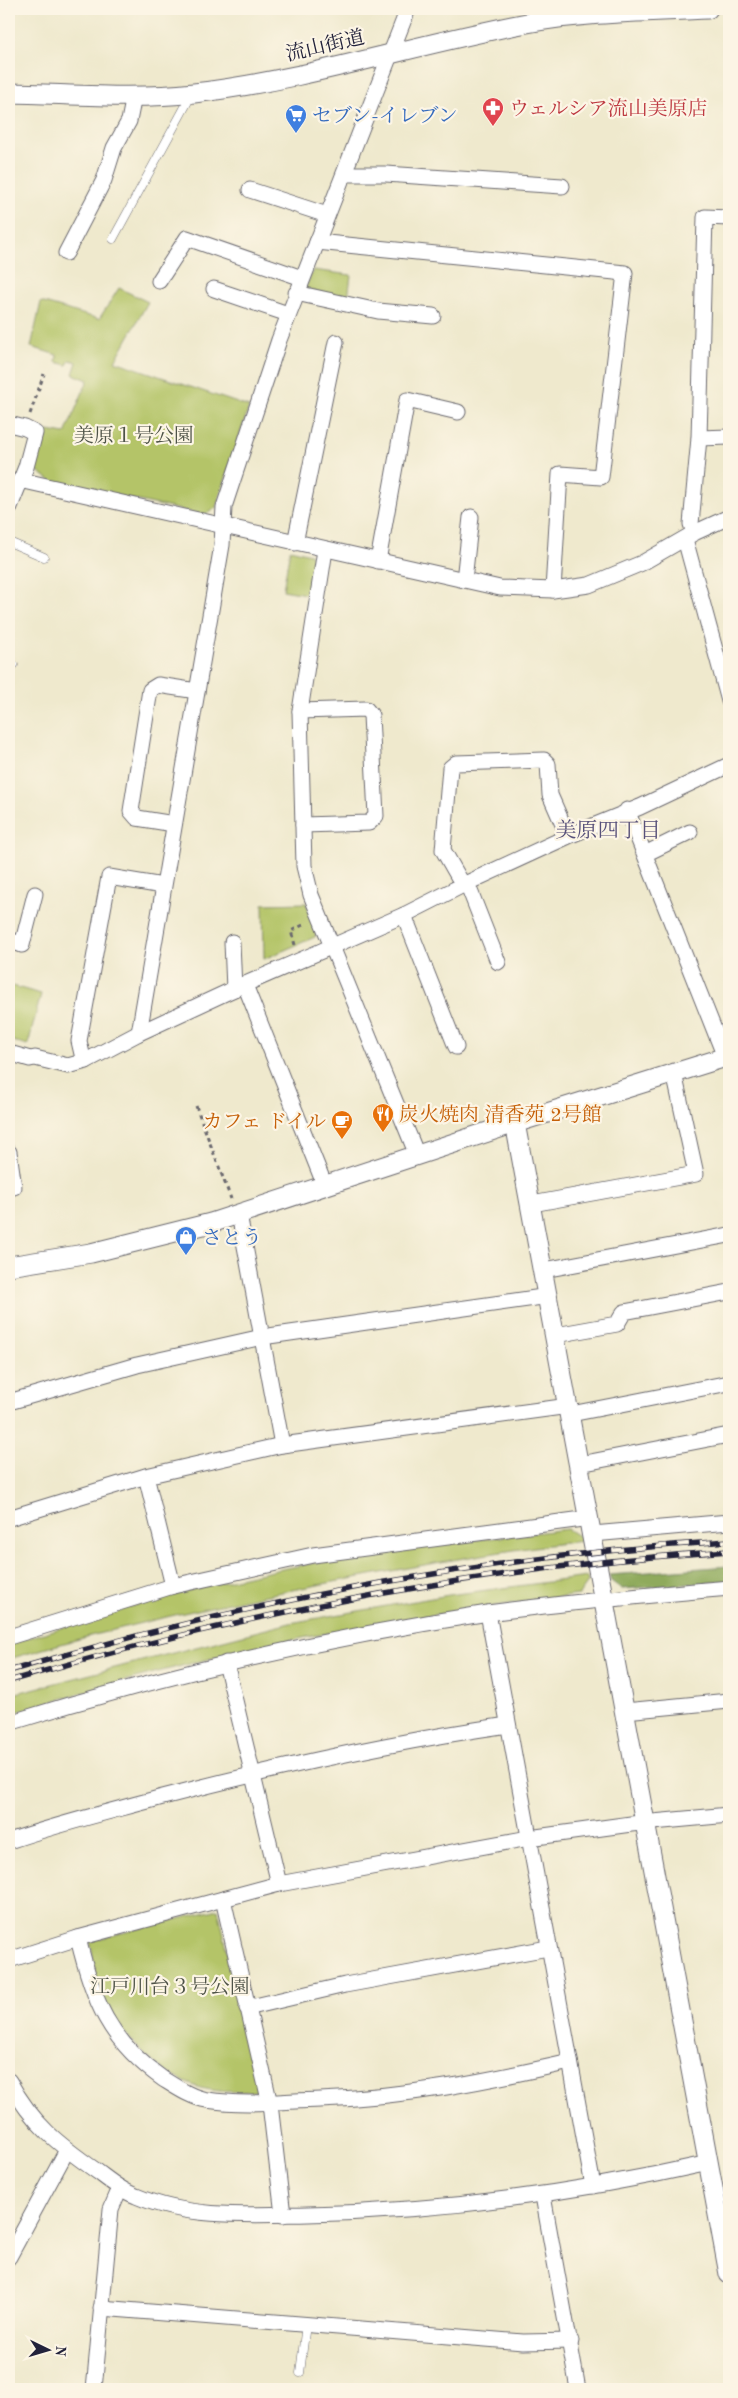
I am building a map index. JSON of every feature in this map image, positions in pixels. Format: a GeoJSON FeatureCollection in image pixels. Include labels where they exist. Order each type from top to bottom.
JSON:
{"type":"FeatureCollection","features":[{"type":"Feature","properties":{"kind":"street"},"geometry":{"type":"LineString","coordinates":[[139,1033],[222,545],[224,507],[288,314],[393,53],[408,9]]}},
{"type":"Feature","properties":{"kind":"street","name":"流山街道"},"geometry":{"type":"LineString","coordinates":[[9,93],[134,96],[192,94],[259,83],[542,21],[708,9]]}},
{"type":"Feature","properties":{"kind":"street"},"geometry":{"type":"LineString","coordinates":[[66,253],[104,180],[114,148],[129,121],[134,96]]}},
{"type":"Feature","properties":{"kind":"street"},"geometry":{"type":"LineString","coordinates":[[345,174],[386,174],[562,186]]}},
{"type":"Feature","properties":{"kind":"street"},"geometry":{"type":"LineString","coordinates":[[250,190],[327,215]]}},
{"type":"Feature","properties":{"kind":"street"},"geometry":{"type":"LineString","coordinates":[[729,218],[705,217],[700,438],[690,536],[729,701]]}},
{"type":"Feature","properties":{"kind":"street"},"geometry":{"type":"LineString","coordinates":[[159,281],[187,238],[302,278]]}},
{"type":"Feature","properties":{"kind":"street"},"geometry":{"type":"LineString","coordinates":[[317,242],[625,273],[601,477],[560,474],[552,590]]}},
{"type":"Feature","properties":{"kind":"street"},"geometry":{"type":"LineString","coordinates":[[214,289],[288,314]]}},
{"type":"Feature","properties":{"kind":"street"},"geometry":{"type":"LineString","coordinates":[[296,293],[378,311],[432,316]]}},
{"type":"Feature","properties":{"kind":"street"},"geometry":{"type":"LineString","coordinates":[[296,543],[336,342]]}},
{"type":"Feature","properties":{"kind":"street"},"geometry":{"type":"LineString","coordinates":[[378,561],[407,400],[458,412]]}},
{"type":"Feature","properties":{"kind":"street"},"geometry":{"type":"LineString","coordinates":[[9,424],[35,433],[9,509]]}},
{"type":"Feature","properties":{"kind":"street"},"geometry":{"type":"LineString","coordinates":[[700,438],[729,437]]}},
{"type":"Feature","properties":{"kind":"street"},"geometry":{"type":"LineString","coordinates":[[20,480],[500,588],[552,590],[589,585],[642,563],[729,517]]}},
{"type":"Feature","properties":{"kind":"street"},"geometry":{"type":"LineString","coordinates":[[464,580],[471,517]]}},
{"type":"Feature","properties":{"kind":"street"},"geometry":{"type":"LineString","coordinates":[[325,550],[300,711],[304,866],[311,895],[417,1155]]}},
{"type":"Feature","properties":{"kind":"street"},"geometry":{"type":"LineString","coordinates":[[174,824],[137,818],[131,811],[150,690],[158,685],[197,691]]}},
{"type":"Feature","properties":{"kind":"street"},"geometry":{"type":"LineString","coordinates":[[300,711],[366,709],[372,715],[376,816],[369,823],[303,825]]}},
{"type":"Feature","properties":{"kind":"street"},"geometry":{"type":"LineString","coordinates":[[498,962],[465,884],[443,850],[450,768],[456,763],[544,760],[548,764],[550,795],[568,836]]}},
{"type":"Feature","properties":{"kind":"street"},"geometry":{"type":"LineString","coordinates":[[9,1053],[68,1066],[86,1061],[139,1033],[239,987],[332,948],[568,836],[627,810],[640,807],[729,764]]}},
{"type":"Feature","properties":{"kind":"street"},"geometry":{"type":"LineString","coordinates":[[9,1266],[67,1258],[120,1247],[238,1214],[515,1123],[727,1057],[627,810]]}},
{"type":"Feature","properties":{"kind":"street"},"geometry":{"type":"LineString","coordinates":[[645,854],[690,832]]}},
{"type":"Feature","properties":{"kind":"street"},"geometry":{"type":"LineString","coordinates":[[86,1061],[79,1042],[109,877],[163,886]]}},
{"type":"Feature","properties":{"kind":"street"},"geometry":{"type":"LineString","coordinates":[[9,940],[22,945],[35,894]]}},
{"type":"Feature","properties":{"kind":"street"},"geometry":{"type":"LineString","coordinates":[[404,915],[456,1048]]}},
{"type":"Feature","properties":{"kind":"street"},"geometry":{"type":"LineString","coordinates":[[232,942],[239,987],[325,1186]]}},
{"type":"Feature","properties":{"kind":"street"},"geometry":{"type":"LineString","coordinates":[[532,1204],[696,1174],[674,1073]]}},
{"type":"Feature","properties":{"kind":"street"},"geometry":{"type":"LineString","coordinates":[[515,1123],[532,1204],[729,2274]]}},
{"type":"Feature","properties":{"kind":"street"},"geometry":{"type":"LineString","coordinates":[[9,1152],[14,1187],[9,1188]]}},
{"type":"Feature","properties":{"kind":"street"},"geometry":{"type":"LineString","coordinates":[[238,1214],[282,1445]]}},
{"type":"Feature","properties":{"kind":"street"},"geometry":{"type":"LineString","coordinates":[[544,1270],[729,1235]]}},
{"type":"Feature","properties":{"kind":"street"},"geometry":{"type":"LineString","coordinates":[[556,1335],[617,1324],[624,1312],[729,1292]]}},
{"type":"Feature","properties":{"kind":"street"},"geometry":{"type":"LineString","coordinates":[[9,1402],[137,1365],[262,1337],[549,1296]]}},
{"type":"Feature","properties":{"kind":"street"},"geometry":{"type":"LineString","coordinates":[[9,1518],[146,1476],[282,1445],[570,1410],[729,1383]]}},
{"type":"Feature","properties":{"kind":"street"},"geometry":{"type":"LineString","coordinates":[[580,1464],[729,1435]]}},
{"type":"Feature","properties":{"kind":"street"},"geometry":{"type":"LineString","coordinates":[[146,1476],[174,1586]]}},
{"type":"Feature","properties":{"kind":"street"},"geometry":{"type":"LineString","coordinates":[[9,1637],[174,1586],[313,1555],[591,1526],[729,1522]]}},
{"type":"Feature","properties":{"kind":"street"},"geometry":{"type":"LineString","coordinates":[[9,1723],[125,1688],[226,1663],[351,1637],[488,1614],[605,1599],[729,1588]]}},
{"type":"Feature","properties":{"kind":"street"},"geometry":{"type":"LineString","coordinates":[[488,1614],[592,2186]]}},
{"type":"Feature","properties":{"kind":"street"},"geometry":{"type":"LineString","coordinates":[[226,1663],[279,1884]]}},
{"type":"Feature","properties":{"kind":"street"},"geometry":{"type":"LineString","coordinates":[[625,1711],[729,1702]]}},
{"type":"Feature","properties":{"kind":"street"},"geometry":{"type":"LineString","coordinates":[[9,1841],[45,1829],[253,1773],[432,1736],[508,1725]]}},
{"type":"Feature","properties":{"kind":"street"},"geometry":{"type":"LineString","coordinates":[[9,1960],[78,1938],[279,1884],[529,1838],[646,1823],[729,1815]]}},
{"type":"Feature","properties":{"kind":"street"},"geometry":{"type":"LineString","coordinates":[[223,1899],[270,2104],[283,2214]]}},
{"type":"Feature","properties":{"kind":"street"},"geometry":{"type":"LineString","coordinates":[[78,1938],[90,1981],[105,2020],[139,2060],[177,2088],[206,2100],[270,2104],[383,2097],[498,2079],[570,2062]]}},
{"type":"Feature","properties":{"kind":"street"},"geometry":{"type":"LineString","coordinates":[[247,2008],[345,1985],[548,1948]]}},
{"type":"Feature","properties":{"kind":"street"},"geometry":{"type":"LineString","coordinates":[[9,2082],[19,2101],[50,2138],[120,2188],[136,2196],[200,2212],[237,2216],[405,2210],[543,2196],[709,2163]]}},
{"type":"Feature","properties":{"kind":"street"},"geometry":{"type":"LineString","coordinates":[[9,2257],[66,2150]]}},
{"type":"Feature","properties":{"kind":"street"},"geometry":{"type":"LineString","coordinates":[[94,2389],[111,2209],[120,2188]]}},
{"type":"Feature","properties":{"kind":"street"},"geometry":{"type":"LineString","coordinates":[[543,2196],[571,2341],[578,2389]]}},
{"type":"Feature","properties":{"kind":"street"},"geometry":{"type":"LineString","coordinates":[[101,2308],[523,2342],[571,2341]]}},
{"type":"Feature","properties":{"kind":"lane"},"geometry":{"type":"LineString","coordinates":[[113,239],[192,94]]}},
{"type":"Feature","properties":{"kind":"lane"},"geometry":{"type":"LineString","coordinates":[[9,542],[44,557]]}},
{"type":"Feature","properties":{"kind":"lane"},"geometry":{"type":"LineString","coordinates":[[300,2374],[306,2324]]}},
{"type":"Feature","properties":{"kind":"path"},"geometry":{"type":"LineString","coordinates":[[25,428],[44,374]]}},
{"type":"Feature","properties":{"kind":"path"},"geometry":{"type":"LineString","coordinates":[[298,953],[291,930],[320,917]]}},
{"type":"Feature","properties":{"kind":"path"},"geometry":{"type":"LineString","coordinates":[[196,1106],[224,1177],[227,1193],[238,1214]]}},
{"type":"Feature","properties":{"kind":"green space"},"geometry":{"type":"Polygon","coordinates":[[[313,270],[351,275],[348,299],[305,289],[313,270]]]}},
{"type":"Feature","properties":{"kind":"green space","name":"美原１号公園"},"geometry":{"type":"Polygon","coordinates":[[[119,288],[148,302],[115,361],[249,407],[216,508],[204,515],[52,482],[34,468],[40,447],[48,431],[65,434],[88,380],[73,374],[77,362],[70,360],[67,365],[56,362],[57,355],[31,347],[41,302],[99,319],[119,288]]]}},
{"type":"Feature","properties":{"kind":"green space"},"geometry":{"type":"Polygon","coordinates":[[[290,549],[310,554],[316,564],[311,595],[283,590],[290,549]]]}},
{"type":"Feature","properties":{"kind":"green space"},"geometry":{"type":"Polygon","coordinates":[[[306,903],[317,930],[315,937],[264,959],[263,904],[306,903]]]}},
{"type":"Feature","properties":{"kind":"green space"},"geometry":{"type":"Polygon","coordinates":[[[9,985],[41,994],[28,1045],[9,1040],[9,985]]]}},
{"type":"Feature","properties":{"kind":"green space"},"geometry":{"type":"Polygon","coordinates":[[[567,1529],[582,1538],[582,1541],[463,1558],[259,1597],[133,1625],[9,1659],[9,1644],[144,1603],[247,1576],[317,1562],[388,1551],[567,1529]]]}},
{"type":"Feature","properties":{"kind":"green space"},"geometry":{"type":"Polygon","coordinates":[[[729,1566],[729,1581],[622,1589],[611,1581],[609,1575],[729,1566]]]}},
{"type":"Feature","properties":{"kind":"green space"},"geometry":{"type":"Polygon","coordinates":[[[587,1577],[588,1582],[579,1595],[422,1617],[304,1638],[168,1669],[9,1714],[9,1695],[290,1623],[449,1595],[587,1577]]]}},
{"type":"Feature","properties":{"kind":"green space","name":"江戸川台３号公園"},"geometry":{"type":"Polygon","coordinates":[[[218,1909],[260,2091],[227,2092],[210,2090],[180,2080],[166,2072],[140,2050],[119,2025],[103,1997],[96,1976],[90,1941],[218,1909]]]}},
{"type":"Feature","properties":{"kind":"railway"},"geometry":{"type":"LineString","coordinates":[[9,1671],[97,1646],[186,1624],[365,1586],[546,1558],[729,1541]]}},
{"type":"Feature","properties":{"kind":"railway"},"geometry":{"type":"LineString","coordinates":[[9,1681],[186,1634],[365,1596],[546,1568],[729,1551]]}},
{"type":"Feature","properties":{"kind":"place","name":"ウェルシア流山美原店"},"geometry":{"type":"Point","coordinates":[493,127]}},
{"type":"Feature","properties":{"kind":"place","name":"セブン-イレブン"},"geometry":{"type":"Point","coordinates":[296,134]}},
{"type":"Feature","properties":{"kind":"place","name":"炭火焼肉 清香苑 2号館"},"geometry":{"type":"Point","coordinates":[383,1133]}},
{"type":"Feature","properties":{"kind":"place","name":"カフェ ドイル"},"geometry":{"type":"Point","coordinates":[342,1140]}},
{"type":"Feature","properties":{"kind":"place","name":"さとう"},"geometry":{"type":"Point","coordinates":[186,1256]}},
{"type":"Feature","properties":{"kind":"district","name":"美原四丁目"},"geometry":{"type":"Point","coordinates":[608,830]}}]}
